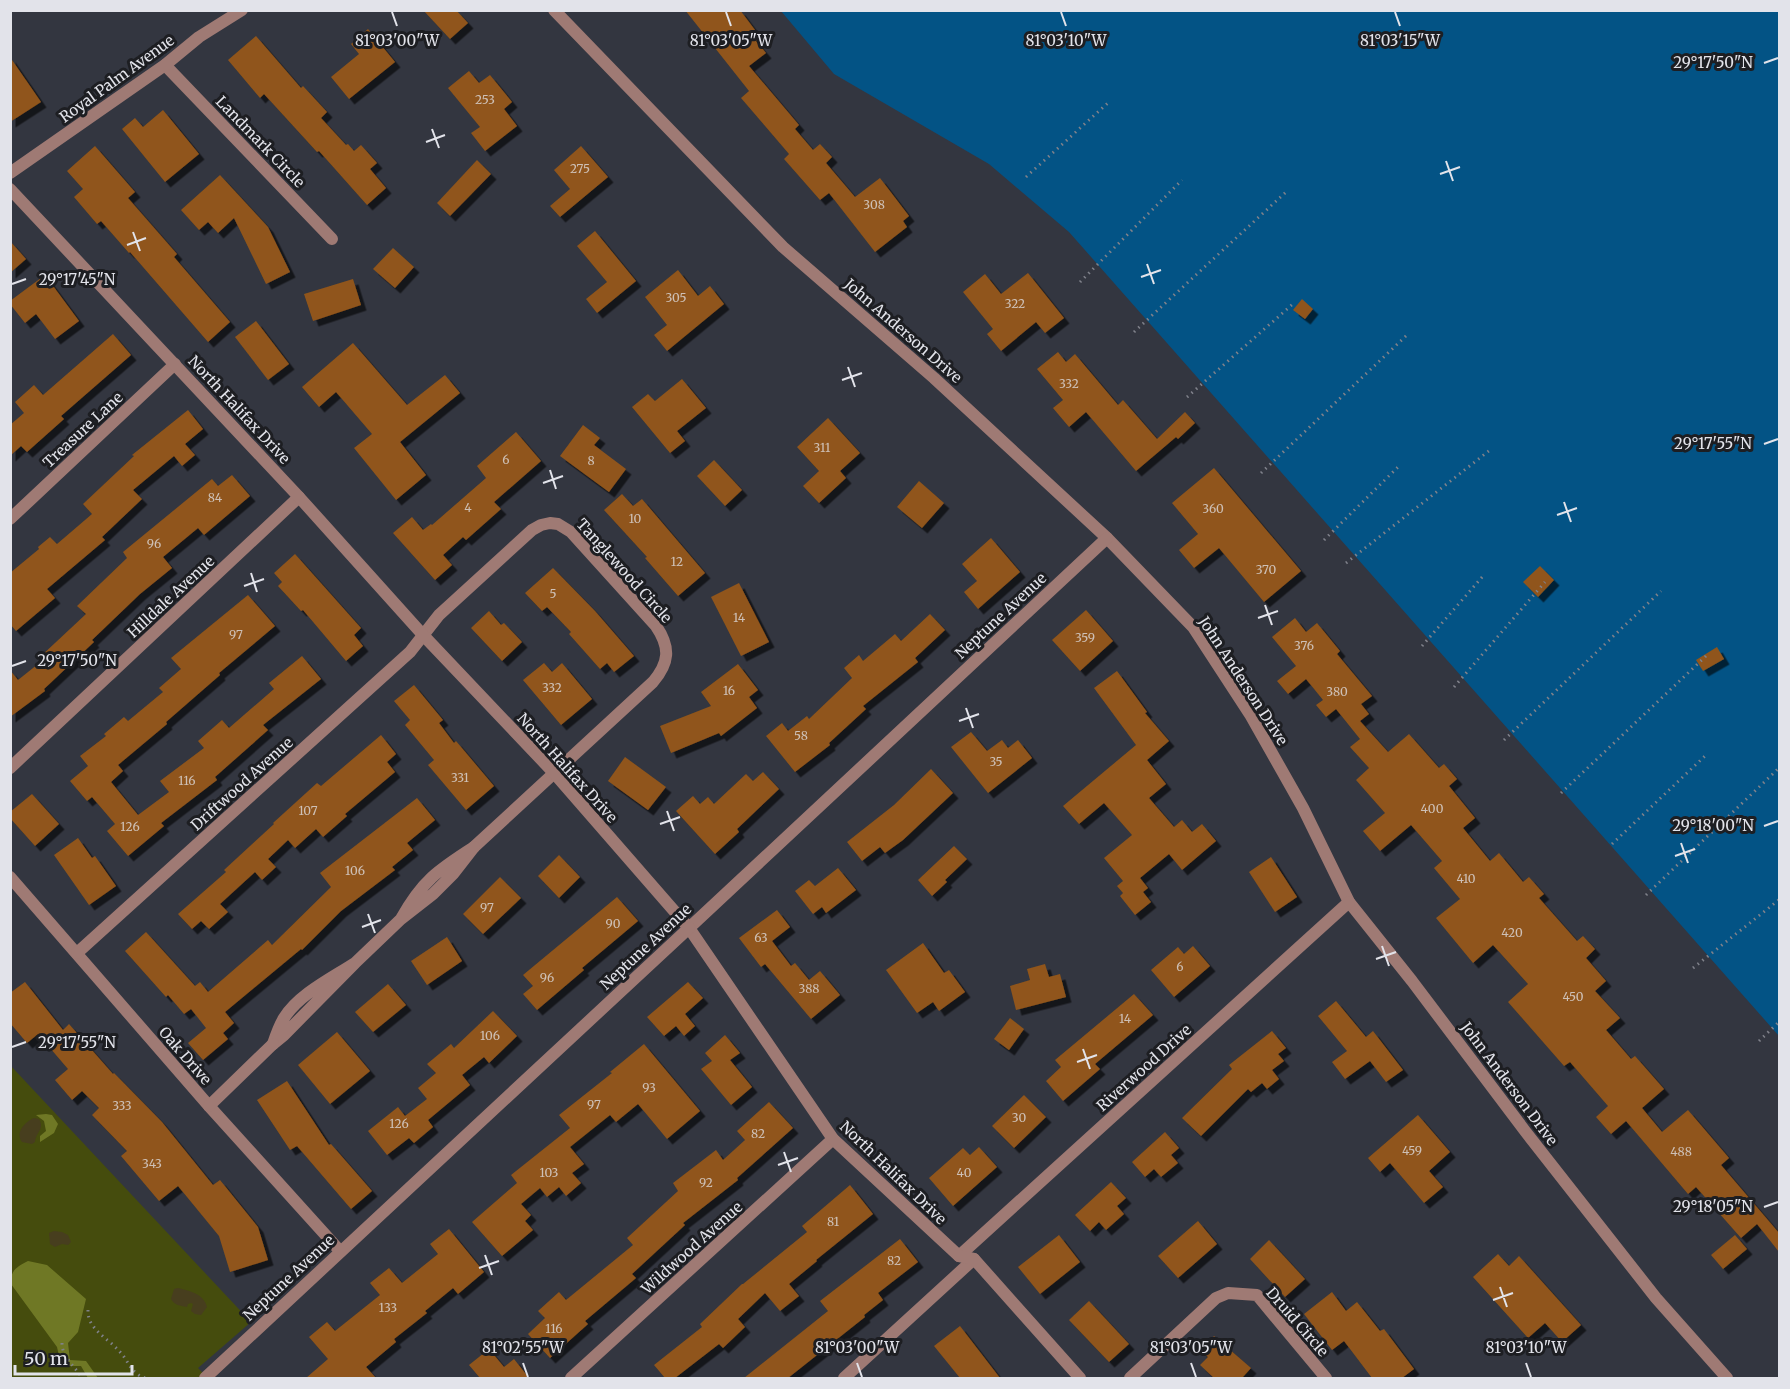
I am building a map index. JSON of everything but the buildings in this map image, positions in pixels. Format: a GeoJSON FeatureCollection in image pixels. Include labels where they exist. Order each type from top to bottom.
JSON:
{"type":"FeatureCollection","features":[{"type":"Feature","properties":{"kind":"street","name":"Royal Palm Avenue"},"geometry":{"type":"LineString","coordinates":[[10,173],[165,65],[199,37],[242,10]]}},
{"type":"Feature","properties":{"kind":"street","name":"John Anderson Drive"},"geometry":{"type":"LineString","coordinates":[[554,10],[783,247],[934,378],[1107,538],[1193,627],[1251,716],[1303,808],[1349,902],[1656,1298],[1727,1378]]}},
{"type":"Feature","properties":{"kind":"street","name":"Landmark Circle"},"geometry":{"type":"LineString","coordinates":[[165,65],[332,239]]}},
{"type":"Feature","properties":{"kind":"street","name":"North Halifax Drive"},"geometry":{"type":"LineString","coordinates":[[10,189],[554,773],[689,928],[833,1139],[958,1256]]}},
{"type":"Feature","properties":{"kind":"street","name":"Treasure Lane"},"geometry":{"type":"LineString","coordinates":[[10,519],[175,364]]}},
{"type":"Feature","properties":{"kind":"street","name":"Hilldale Avenue"},"geometry":{"type":"LineString","coordinates":[[10,768],[299,497]]}},
{"type":"Feature","properties":{"kind":"street","name":"Tanglewood Circle"},"geometry":{"type":"LineString","coordinates":[[209,1106],[273,1044],[284,1018],[293,1006],[355,963],[401,919],[440,887],[474,847],[653,682],[665,664],[667,654],[663,636],[656,626],[571,532],[558,524],[550,523],[532,530],[439,615],[423,634]]}},
{"type":"Feature","properties":{"kind":"street","name":"Neptune Avenue"},"geometry":{"type":"LineString","coordinates":[[204,1378],[1107,538]]}},
{"type":"Feature","properties":{"kind":"street","name":"Driftwood Avenue"},"geometry":{"type":"LineString","coordinates":[[77,953],[410,652],[423,634]]}},
{"type":"Feature","properties":{"kind":"street","name":"Oak Drive"},"geometry":{"type":"LineString","coordinates":[[10,877],[209,1106],[340,1251]]}},
{"type":"Feature","properties":{"kind":"street","name":"Riverwood Drive"},"geometry":{"type":"LineString","coordinates":[[958,1256],[1349,902]]}},
{"type":"Feature","properties":{"kind":"street","name":"Wildwood Avenue"},"geometry":{"type":"LineString","coordinates":[[571,1378],[833,1139]]}},
{"type":"Feature","properties":{"kind":"street"},"geometry":{"type":"LineString","coordinates":[[958,1256],[974,1259],[1080,1378]]}},
{"type":"Feature","properties":{"kind":"street"},"geometry":{"type":"LineString","coordinates":[[844,1378],[974,1259]]}},
{"type":"Feature","properties":{"kind":"street","name":"Druid Circle"},"geometry":{"type":"LineString","coordinates":[[1130,1378],[1216,1298],[1228,1293],[1257,1295],[1326,1378]]}},
{"type":"Feature","properties":{"kind":"path"},"geometry":{"type":"LineString","coordinates":[[1026,177],[1109,102]]}},
{"type":"Feature","properties":{"kind":"path"},"geometry":{"type":"LineString","coordinates":[[1080,282],[1182,180]]}},
{"type":"Feature","properties":{"kind":"path"},"geometry":{"type":"LineString","coordinates":[[1134,332],[1286,192]]}},
{"type":"Feature","properties":{"kind":"path"},"geometry":{"type":"LineString","coordinates":[[1187,397],[1294,303]]}},
{"type":"Feature","properties":{"kind":"path"},"geometry":{"type":"LineString","coordinates":[[1262,473],[1407,335]]}},
{"type":"Feature","properties":{"kind":"path"},"geometry":{"type":"LineString","coordinates":[[1346,563],[1490,450]]}},
{"type":"Feature","properties":{"kind":"path"},"geometry":{"type":"LineString","coordinates":[[1324,540],[1398,467]]}},
{"type":"Feature","properties":{"kind":"path"},"geometry":{"type":"LineString","coordinates":[[1422,646],[1483,576]]}},
{"type":"Feature","properties":{"kind":"path"},"geometry":{"type":"LineString","coordinates":[[1454,687],[1545,582]]}},
{"type":"Feature","properties":{"kind":"path"},"geometry":{"type":"LineString","coordinates":[[1504,740],[1661,591]]}},
{"type":"Feature","properties":{"kind":"path"},"geometry":{"type":"LineString","coordinates":[[1561,793],[1706,656]]}},
{"type":"Feature","properties":{"kind":"path"},"geometry":{"type":"LineString","coordinates":[[1612,844],[1706,755]]}},
{"type":"Feature","properties":{"kind":"path"},"geometry":{"type":"LineString","coordinates":[[1646,896],[1779,767]]}},
{"type":"Feature","properties":{"kind":"path"},"geometry":{"type":"LineString","coordinates":[[1693,968],[1779,899]]}},
{"type":"Feature","properties":{"kind":"path"},"geometry":{"type":"LineString","coordinates":[[1759,1041],[1779,1021]]}},
{"type":"Feature","properties":{"kind":"path"},"geometry":{"type":"LineString","coordinates":[[88,1310],[91,1323],[120,1352],[131,1370],[145,1378]]}},
{"type":"Feature","properties":{"kind":"path"},"geometry":{"type":"LineString","coordinates":[[62,1343],[65,1357],[82,1378]]}},
{"type":"Feature","properties":{"kind":"green space"},"geometry":{"type":"Polygon","coordinates":[[[10,1065],[251,1322],[198,1368],[208,1378],[11,1378],[10,1065]]]}},
{"type":"Feature","properties":{"kind":"green space"},"geometry":{"type":"Polygon","coordinates":[[[36,1115],[52,1115],[58,1124],[54,1133],[40,1142],[40,1136],[46,1131],[44,1121],[36,1115]]]}},
{"type":"Feature","properties":{"kind":"green space"},"geometry":{"type":"Polygon","coordinates":[[[28,1261],[47,1265],[86,1299],[78,1332],[68,1343],[70,1360],[86,1361],[98,1378],[88,1378],[81,1366],[68,1366],[59,1356],[57,1347],[11,1284],[13,1272],[28,1261]]]}},
{"type":"Feature","properties":{"kind":"sand"},"geometry":{"type":"Polygon","coordinates":[[[34,1118],[41,1122],[35,1142],[32,1144],[22,1142],[20,1131],[27,1122],[34,1118]]]}},
{"type":"Feature","properties":{"kind":"sand"},"geometry":{"type":"Polygon","coordinates":[[[54,1231],[68,1235],[71,1242],[68,1245],[62,1244],[55,1247],[50,1244],[49,1233],[54,1231]]]}},
{"type":"Feature","properties":{"kind":"sand"},"geometry":{"type":"Polygon","coordinates":[[[178,1288],[203,1299],[207,1307],[201,1315],[191,1311],[193,1304],[191,1303],[187,1307],[172,1301],[174,1289],[178,1288]]]}},
{"type":"Feature","properties":{"kind":"water"},"geometry":{"type":"Polygon","coordinates":[[[781,11],[1779,11],[1779,1036],[1069,232],[989,164],[834,74],[781,11]]]}}]}
